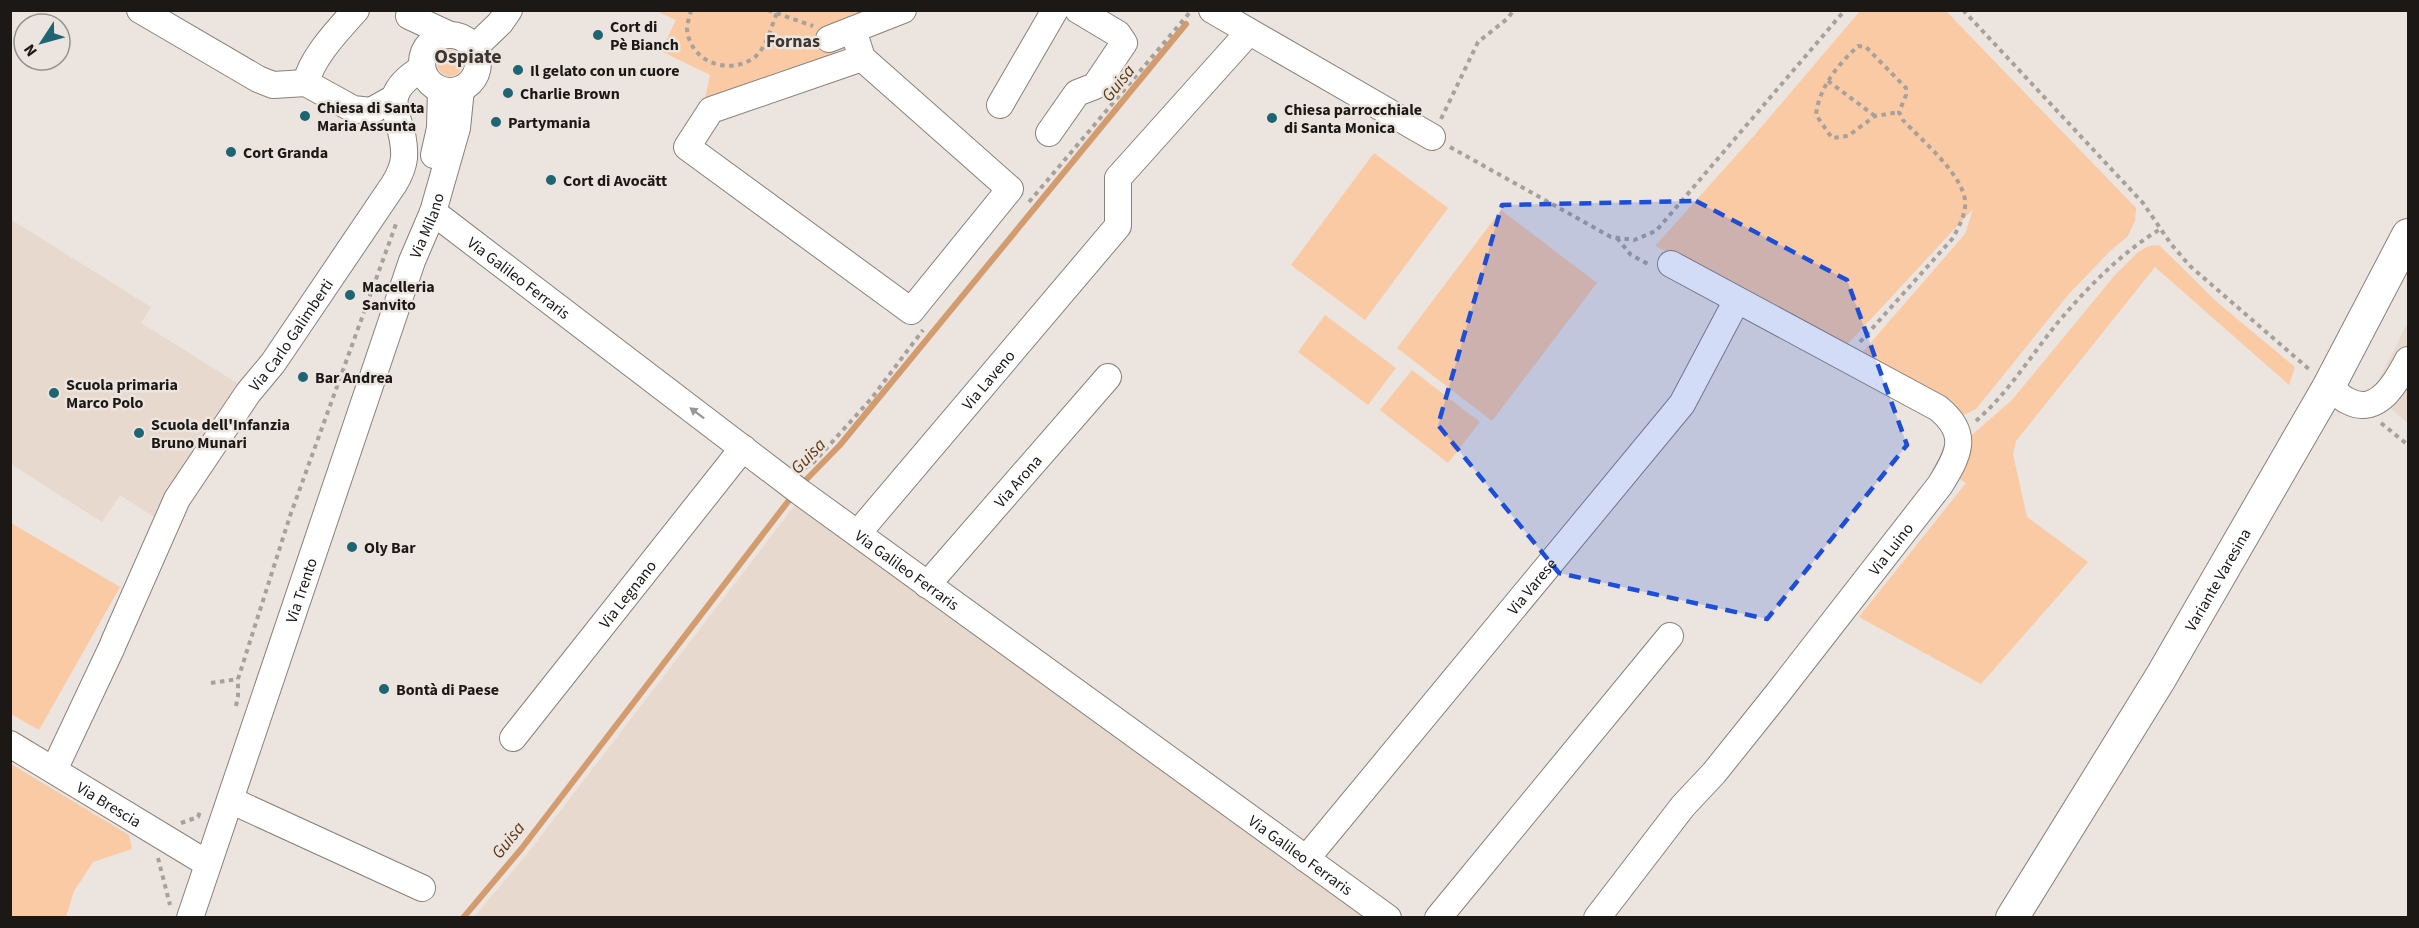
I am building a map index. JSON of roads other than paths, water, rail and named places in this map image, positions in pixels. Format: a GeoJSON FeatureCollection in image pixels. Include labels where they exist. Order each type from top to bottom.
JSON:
{"type":"FeatureCollection","features":[{"type":"Feature","properties":{"kind":"main road","name":"Variante Varesina"},"geometry":{"type":"LineString","coordinates":[[2012,918],[2161,677],[2329,386],[2409,235]]}},
{"type":"Feature","properties":{"kind":"street"},"geometry":{"type":"LineString","coordinates":[[140,10],[273,86],[306,83],[353,109],[371,111],[394,98],[401,83],[424,58],[433,41],[462,40],[500,23],[509,10]]}},
{"type":"Feature","properties":{"kind":"street"},"geometry":{"type":"LineString","coordinates":[[306,83],[309,72],[332,37],[356,10]]}},
{"type":"Feature","properties":{"kind":"street"},"geometry":{"type":"LineString","coordinates":[[462,40],[492,10]]}},
{"type":"Feature","properties":{"kind":"street"},"geometry":{"type":"LineString","coordinates":[[862,58],[711,110],[687,147],[911,311],[1010,189],[835,33],[903,10]]}},
{"type":"Feature","properties":{"kind":"street"},"geometry":{"type":"LineString","coordinates":[[1000,105],[1054,10]]}},
{"type":"Feature","properties":{"kind":"street"},"geometry":{"type":"LineString","coordinates":[[1050,133],[1077,93],[1095,86],[1124,42],[1118,34],[1078,10]]}},
{"type":"Feature","properties":{"kind":"street"},"geometry":{"type":"LineString","coordinates":[[1212,10],[1432,137]]}},
{"type":"Feature","properties":{"kind":"street"},"geometry":{"type":"LineString","coordinates":[[406,14],[462,40],[478,60],[471,82],[451,89],[432,85],[426,78],[424,58],[406,14]]}},
{"type":"Feature","properties":{"kind":"street","name":"Via Laveno"},"geometry":{"type":"LineString","coordinates":[[858,533],[1118,226],[1118,178],[1249,32]]}},
{"type":"Feature","properties":{"kind":"street","name":"Via Milano"},"geometry":{"type":"LineString","coordinates":[[412,261],[433,212],[457,129],[451,89]]}},
{"type":"Feature","properties":{"kind":"street","name":"Via Milano"},"geometry":{"type":"LineString","coordinates":[[412,261],[416,230],[451,89]]}},
{"type":"Feature","properties":{"kind":"street","name":"Via Carlo Galimberti"},"geometry":{"type":"LineString","coordinates":[[54,770],[113,645],[177,500],[248,393],[273,363],[398,178],[404,159],[394,98]]}},
{"type":"Feature","properties":{"kind":"street","name":"Via Galileo Ferraris"},"geometry":{"type":"LineString","coordinates":[[433,212],[796,489],[1388,918]]}},
{"type":"Feature","properties":{"kind":"street","name":"Via Trento"},"geometry":{"type":"LineString","coordinates":[[179,914],[208,864],[217,800],[412,261]]}},
{"type":"Feature","properties":{"kind":"street"},"geometry":{"type":"LineString","coordinates":[[1671,264],[1737,300]]}},
{"type":"Feature","properties":{"kind":"street","name":"Via Luino"},"geometry":{"type":"LineString","coordinates":[[1597,918],[1683,806],[1714,773],[1778,693],[1940,484],[1956,456],[1959,441],[1957,432],[1946,415],[1938,408],[1737,300]]}},
{"type":"Feature","properties":{"kind":"street","name":"Via Varese"},"geometry":{"type":"LineString","coordinates":[[1306,859],[1682,404],[1737,300]]}},
{"type":"Feature","properties":{"kind":"street"},"geometry":{"type":"LineString","coordinates":[[2329,386],[2349,402],[2366,405],[2383,397],[2396,384],[2409,360]]}},
{"type":"Feature","properties":{"kind":"street","name":"Via Arona"},"geometry":{"type":"LineString","coordinates":[[927,585],[1108,377]]}},
{"type":"Feature","properties":{"kind":"street","name":"Via Legnano"},"geometry":{"type":"LineString","coordinates":[[513,738],[743,448]]}},
{"type":"Feature","properties":{"kind":"street"},"geometry":{"type":"LineString","coordinates":[[1438,918],[1670,636]]}},
{"type":"Feature","properties":{"kind":"street","name":"Via Brescia"},"geometry":{"type":"LineString","coordinates":[[10,744],[208,864]]}},
{"type":"Feature","properties":{"kind":"street"},"geometry":{"type":"LineString","coordinates":[[217,800],[422,888]]}},
{"type":"Feature","properties":{"kind":"waterway","name":"Guisa"},"geometry":{"type":"LineString","coordinates":[[802,484],[840,445],[1186,24]]}},
{"type":"Feature","properties":{"kind":"waterway","name":"Guisa"},"geometry":{"type":"LineString","coordinates":[[463,918],[522,848],[793,495]]}},
{"type":"Feature","properties":{"kind":"place","name":"Cort di Pè Bianch"},"geometry":{"type":"Point","coordinates":[598,35]}},
{"type":"Feature","properties":{"kind":"place","name":"Il gelato con un cuore"},"geometry":{"type":"Point","coordinates":[518,70]}},
{"type":"Feature","properties":{"kind":"place","name":"Charlie Brown"},"geometry":{"type":"Point","coordinates":[508,93]}},
{"type":"Feature","properties":{"kind":"place","name":"Chiesa di Santa Maria Assunta"},"geometry":{"type":"Point","coordinates":[305,116]}},
{"type":"Feature","properties":{"kind":"place","name":"Chiesa parrocchiale di Santa Monica"},"geometry":{"type":"Point","coordinates":[1272,118]}},
{"type":"Feature","properties":{"kind":"place","name":"Partymania"},"geometry":{"type":"Point","coordinates":[496,122]}},
{"type":"Feature","properties":{"kind":"place","name":"Cort Granda"},"geometry":{"type":"Point","coordinates":[231,152]}},
{"type":"Feature","properties":{"kind":"place","name":"Cort di Avocätt"},"geometry":{"type":"Point","coordinates":[551,180]}},
{"type":"Feature","properties":{"kind":"place","name":"Macelleria Sanvito"},"geometry":{"type":"Point","coordinates":[350,295]}},
{"type":"Feature","properties":{"kind":"place","name":"Bar Andrea"},"geometry":{"type":"Point","coordinates":[303,377]}},
{"type":"Feature","properties":{"kind":"place","name":"Scuola primaria Marco Polo"},"geometry":{"type":"Point","coordinates":[54,393]}},
{"type":"Feature","properties":{"kind":"place","name":"Scuola dell'Infanzia Bruno Munari"},"geometry":{"type":"Point","coordinates":[139,433]}},
{"type":"Feature","properties":{"kind":"place","name":"Oly Bar"},"geometry":{"type":"Point","coordinates":[352,547]}},
{"type":"Feature","properties":{"kind":"place","name":"Bontà di Paese"},"geometry":{"type":"Point","coordinates":[384,689]}},
{"type":"Feature","properties":{"kind":"district","name":"Fornas"},"geometry":{"type":"Point","coordinates":[793,41]}},
{"type":"Feature","properties":{"kind":"district","name":"Ospiate"},"geometry":{"type":"Point","coordinates":[468,56]}}]}
